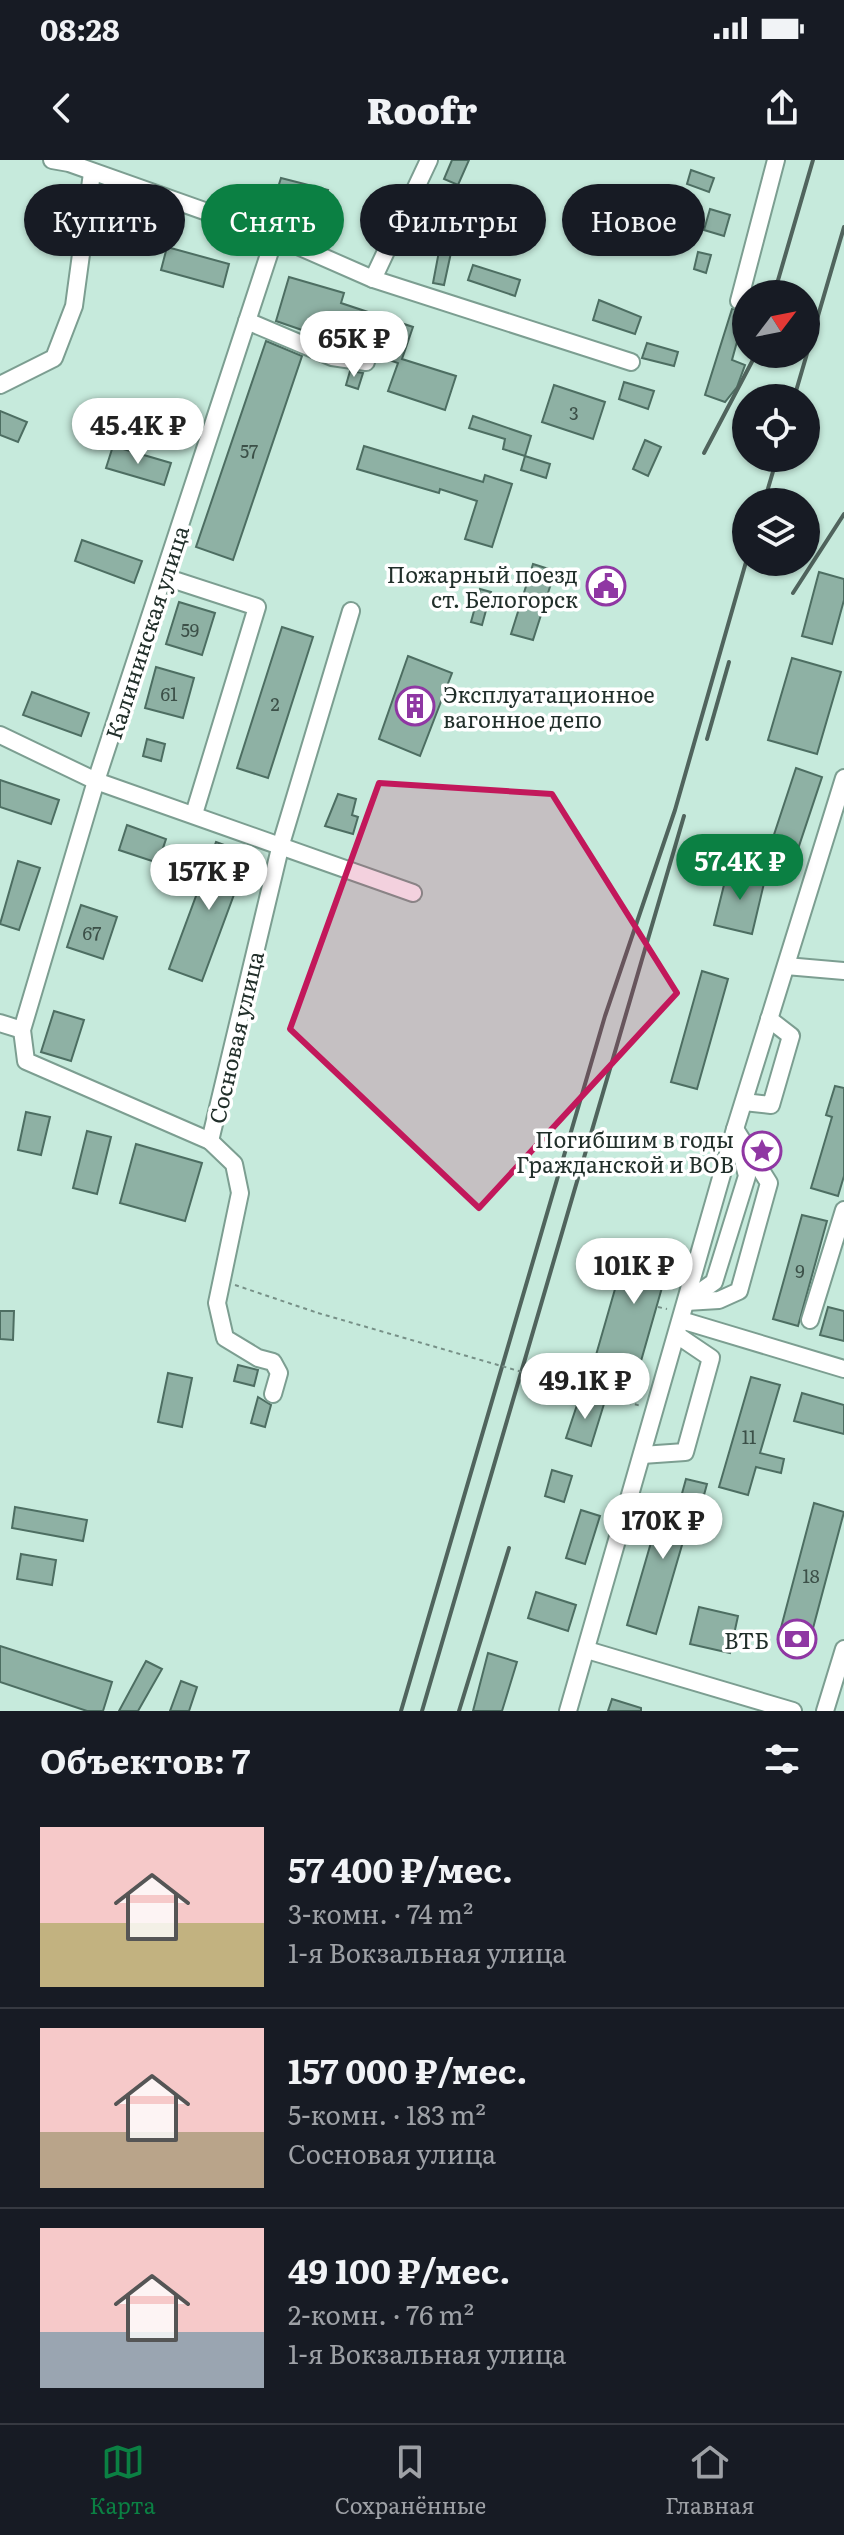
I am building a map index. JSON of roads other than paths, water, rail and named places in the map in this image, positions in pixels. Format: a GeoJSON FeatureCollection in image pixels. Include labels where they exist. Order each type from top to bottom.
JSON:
{"type":"FeatureCollection","features":[{"type":"Feature","properties":{"kind":"street"},"geometry":{"type":"LineString","coordinates":[[52,160],[70,161],[92,173],[201,211]]}},
{"type":"Feature","properties":{"kind":"street"},"geometry":{"type":"LineString","coordinates":[[373,279],[429,160]]}},
{"type":"Feature","properties":{"kind":"street"},"geometry":{"type":"LineString","coordinates":[[745,280],[776,160]]}},
{"type":"Feature","properties":{"kind":"street"},"geometry":{"type":"LineString","coordinates":[[0,385],[54,358],[74,306],[92,173]]}},
{"type":"Feature","properties":{"kind":"street","name":"Калининская улица"},"geometry":{"type":"LineString","coordinates":[[22,1030],[96,781],[268,256]]}},
{"type":"Feature","properties":{"kind":"street"},"geometry":{"type":"LineString","coordinates":[[321,256],[373,279],[631,362]]}},
{"type":"Feature","properties":{"kind":"street"},"geometry":{"type":"LineString","coordinates":[[247,321],[332,357],[366,362]]}},
{"type":"Feature","properties":{"kind":"street"},"geometry":{"type":"LineString","coordinates":[[165,577],[257,607],[194,814]]}},
{"type":"Feature","properties":{"kind":"street","name":"Сосновая улица"},"geometry":{"type":"LineString","coordinates":[[210,1141],[281,844],[351,611]]}},
{"type":"Feature","properties":{"kind":"street"},"geometry":{"type":"LineString","coordinates":[[0,735],[96,781],[413,893]]}},
{"type":"Feature","properties":{"kind":"street"},"geometry":{"type":"LineString","coordinates":[[568,1711],[642,1455],[676,1324],[686,1302],[735,1129],[844,778]]}},
{"type":"Feature","properties":{"kind":"street"},"geometry":{"type":"LineString","coordinates":[[786,966],[844,971]]}},
{"type":"Feature","properties":{"kind":"street"},"geometry":{"type":"LineString","coordinates":[[744,1102],[771,1105],[791,1036],[769,1019]]}},
{"type":"Feature","properties":{"kind":"street"},"geometry":{"type":"LineString","coordinates":[[0,1023],[22,1030],[26,1061],[210,1141],[234,1164],[240,1193],[217,1303],[225,1338],[258,1358],[273,1362],[279,1373],[273,1394]]}},
{"type":"Feature","properties":{"kind":"street"},"geometry":{"type":"LineString","coordinates":[[686,1302],[719,1300],[739,1291],[769,1183],[735,1129]]}},
{"type":"Feature","properties":{"kind":"street"},"geometry":{"type":"LineString","coordinates":[[686,1302],[714,1282],[747,1176],[735,1129]]}},
{"type":"Feature","properties":{"kind":"street"},"geometry":{"type":"LineString","coordinates":[[810,1320],[844,1210]]}},
{"type":"Feature","properties":{"kind":"street"},"geometry":{"type":"LineString","coordinates":[[676,1324],[844,1369]]}},
{"type":"Feature","properties":{"kind":"street"},"geometry":{"type":"LineString","coordinates":[[642,1455],[685,1452],[711,1358],[676,1324]]}},
{"type":"Feature","properties":{"kind":"street"},"geometry":{"type":"LineString","coordinates":[[825,1711],[844,1649]]}},
{"type":"Feature","properties":{"kind":"street"},"geometry":{"type":"LineString","coordinates":[[587,1650],[793,1711]]}},
{"type":"Feature","properties":{"kind":"railway"},"geometry":{"type":"LineString","coordinates":[[778,280],[813,160]]}},
{"type":"Feature","properties":{"kind":"railway"},"geometry":{"type":"LineString","coordinates":[[798,384],[844,227]]}},
{"type":"Feature","properties":{"kind":"railway"},"geometry":{"type":"LineString","coordinates":[[704,453],[749,368]]}},
{"type":"Feature","properties":{"kind":"railway"},"geometry":{"type":"LineString","coordinates":[[768,488],[773,472]]}},
{"type":"Feature","properties":{"kind":"railway"},"geometry":{"type":"LineString","coordinates":[[793,593],[844,514]]}},
{"type":"Feature","properties":{"kind":"railway"},"geometry":{"type":"LineString","coordinates":[[401,1711],[605,1016],[675,810],[742,576]]}},
{"type":"Feature","properties":{"kind":"railway"},"geometry":{"type":"LineString","coordinates":[[707,739],[729,662]]}},
{"type":"Feature","properties":{"kind":"railway"},"geometry":{"type":"LineString","coordinates":[[422,1711],[684,816]]}},
{"type":"Feature","properties":{"kind":"railway"},"geometry":{"type":"LineString","coordinates":[[459,1711],[509,1548]]}},
{"type":"Feature","properties":{"kind":"place","name":"Пожарный поезд ст. Белогорск"},"geometry":{"type":"Point","coordinates":[606,586]}},
{"type":"Feature","properties":{"kind":"place","name":"Эксплуатационное вагонное депо"},"geometry":{"type":"Point","coordinates":[415,706]}},
{"type":"Feature","properties":{"kind":"place","name":"Погибшим в годы Гражданской и ВОВ"},"geometry":{"type":"Point","coordinates":[762,1151]}},
{"type":"Feature","properties":{"kind":"place","name":"ВТБ"},"geometry":{"type":"Point","coordinates":[797,1639]}}]}
